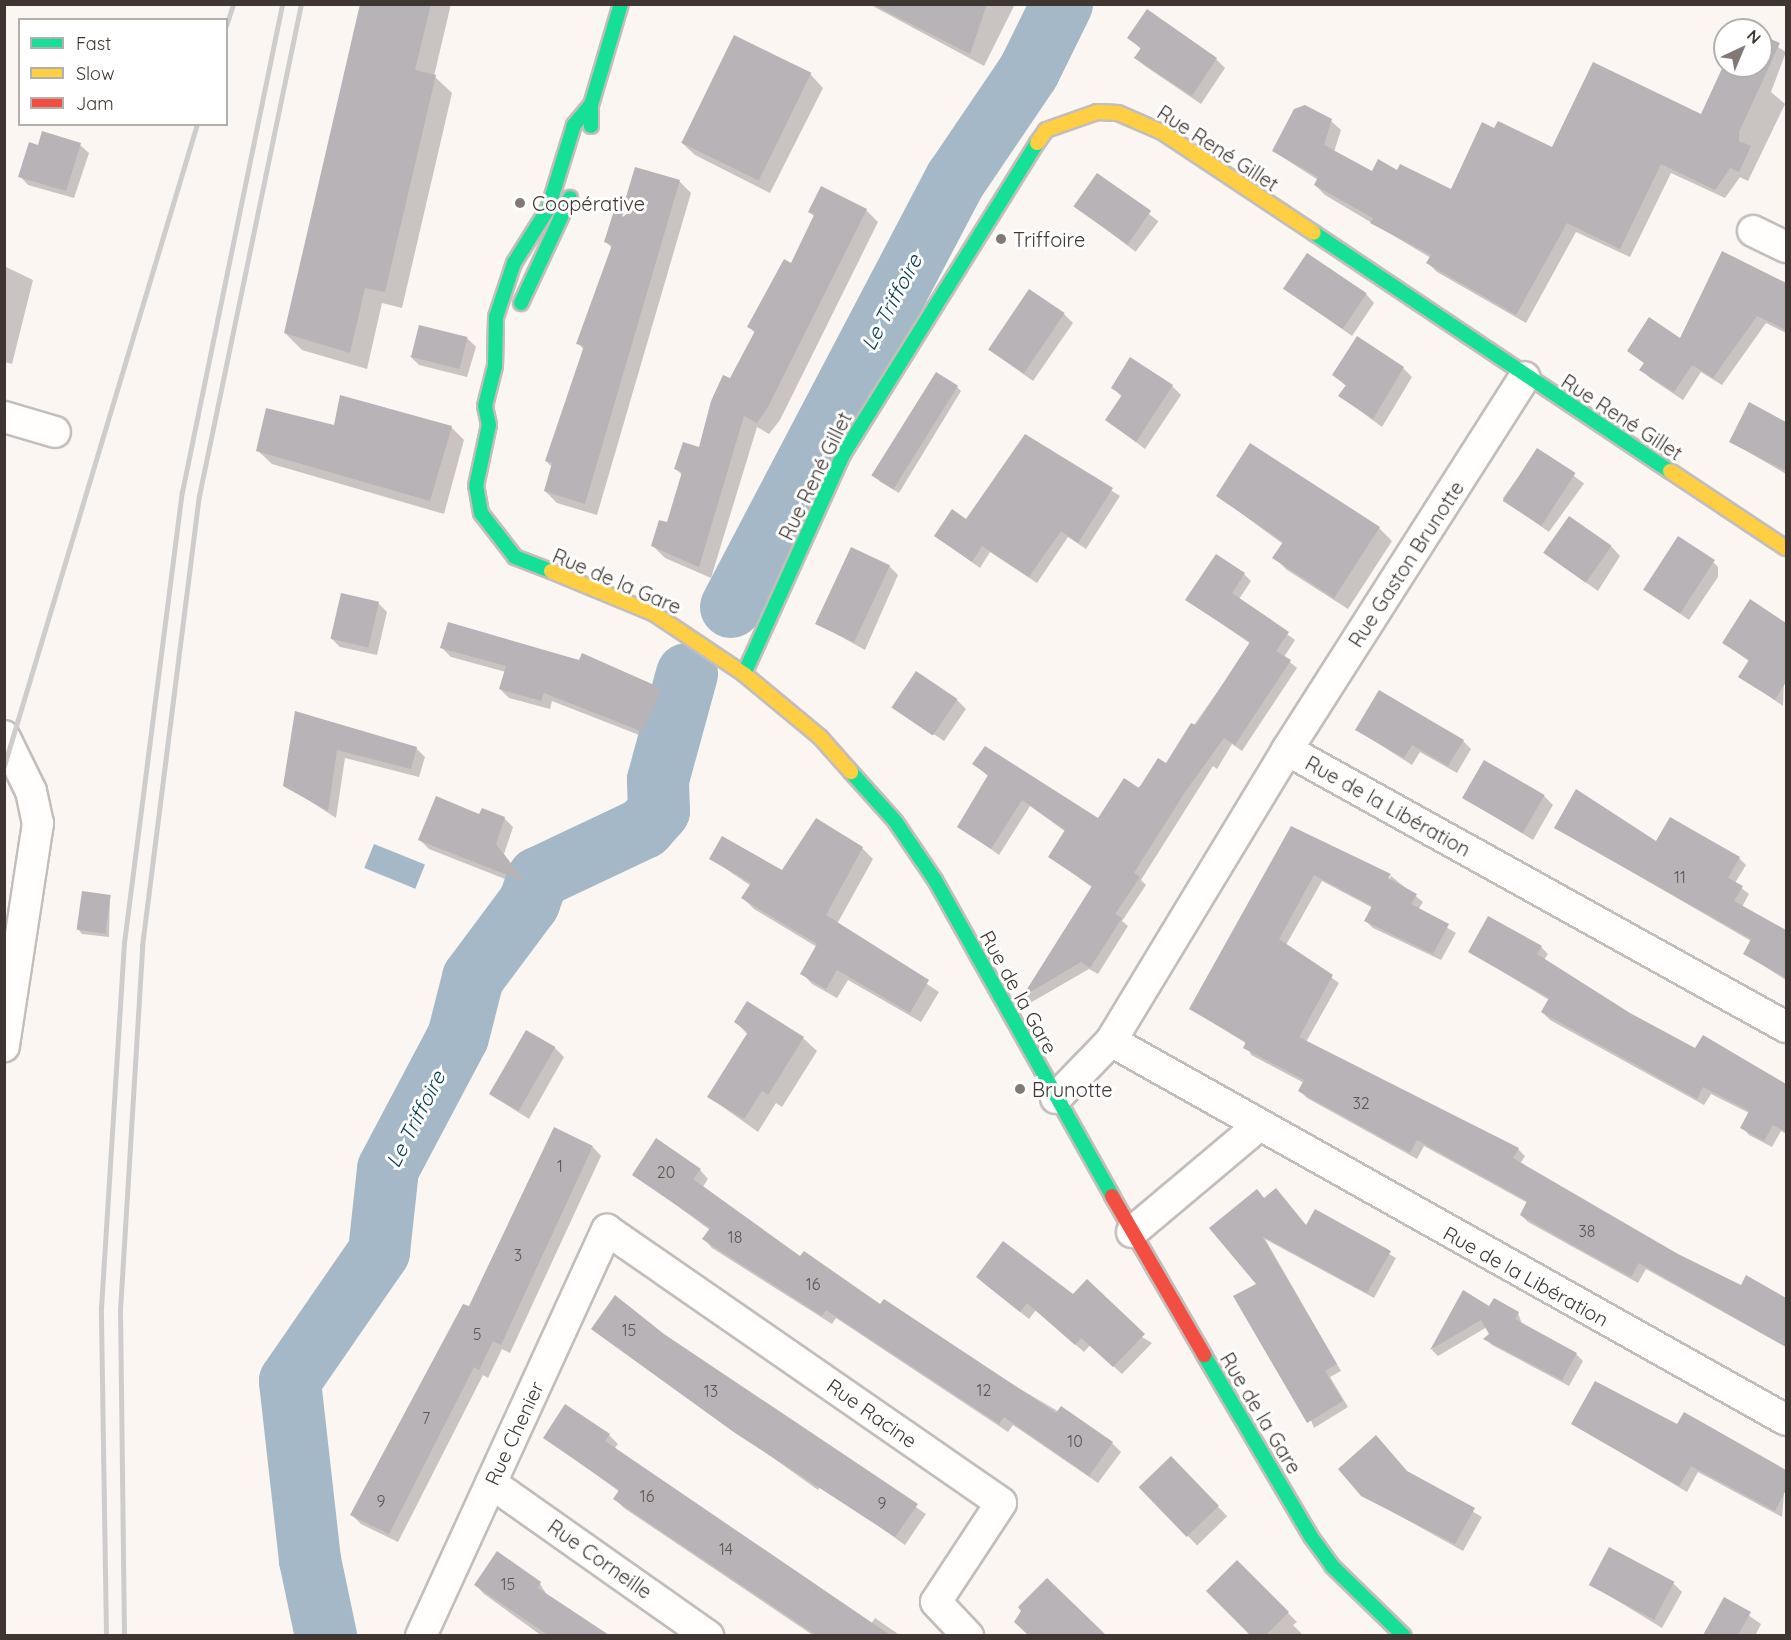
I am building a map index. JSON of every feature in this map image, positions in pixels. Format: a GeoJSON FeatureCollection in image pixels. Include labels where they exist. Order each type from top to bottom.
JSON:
{"type":"FeatureCollection","features":[{"type":"Feature","properties":{"kind":"street"},"geometry":{"type":"LineString","coordinates":[[588,144],[591,105],[621,4]]}},
{"type":"Feature","properties":{"kind":"street"},"geometry":{"type":"LineString","coordinates":[[489,425],[485,406],[495,366],[496,317],[514,262],[548,209],[574,125],[591,105]]}},
{"type":"Feature","properties":{"kind":"street","name":"Rue René Gillet"},"geometry":{"type":"LineString","coordinates":[[744,675],[844,453],[1023,158],[1060,122],[1118,112],[1162,132],[1525,377],[1786,548]]}},
{"type":"Feature","properties":{"kind":"street"},"geometry":{"type":"LineString","coordinates":[[518,320],[575,185]]}},
{"type":"Feature","properties":{"kind":"street"},"geometry":{"type":"LineString","coordinates":[[1753,231],[1786,246]]}},
{"type":"Feature","properties":{"kind":"street","name":"Rue Gaston Brunotte"},"geometry":{"type":"LineString","coordinates":[[1287,750],[1525,377]]}},
{"type":"Feature","properties":{"kind":"street"},"geometry":{"type":"LineString","coordinates":[[489,425],[503,412]]}},
{"type":"Feature","properties":{"kind":"street"},"geometry":{"type":"LineString","coordinates":[[4,417],[55,432]]}},
{"type":"Feature","properties":{"kind":"street","name":"Rue de la Gare"},"geometry":{"type":"LineString","coordinates":[[489,425],[476,486],[490,528],[515,557],[652,613],[744,675],[820,737],[895,821],[935,880],[1132,1232],[1312,1538],[1332,1566],[1404,1635]]}},
{"type":"Feature","properties":{"kind":"street"},"geometry":{"type":"LineString","coordinates":[[4,736],[32,791],[38,823],[4,1046]]}},
{"type":"Feature","properties":{"kind":"street","name":"Rue de la Libération"},"geometry":{"type":"LineString","coordinates":[[1056,1098],[1111,1041],[1287,750],[1786,1028]]}},
{"type":"Feature","properties":{"kind":"street","name":"Rue de la Libération"},"geometry":{"type":"LineString","coordinates":[[1111,1041],[1257,1127],[1786,1420]]}},
{"type":"Feature","properties":{"kind":"street"},"geometry":{"type":"LineString","coordinates":[[1132,1232],[1257,1127]]}},
{"type":"Feature","properties":{"kind":"street","name":"Rue Chenier"},"geometry":{"type":"LineString","coordinates":[[420,1635],[607,1230]]}},
{"type":"Feature","properties":{"kind":"street","name":"Rue Racine"},"geometry":{"type":"LineString","coordinates":[[607,1230],[1001,1503],[936,1602],[968,1635]]}},
{"type":"Feature","properties":{"kind":"street","name":"Rue Corneille"},"geometry":{"type":"LineString","coordinates":[[491,1484],[708,1635]]}},
{"type":"Feature","properties":{"kind":"water"},"geometry":{"type":"Polygon","coordinates":[[[374,844],[425,865],[415,889],[364,868],[374,844]]]}},
{"type":"Feature","properties":{"kind":"building"},"geometry":{"type":"Polygon","coordinates":[[[360,4],[431,4],[415,70],[436,75],[385,292],[365,288],[350,353],[284,333],[360,4]]]}},
{"type":"Feature","properties":{"kind":"building"},"geometry":{"type":"Polygon","coordinates":[[[872,4],[987,4],[970,54],[872,4]]]}},
{"type":"Feature","properties":{"kind":"building"},"geometry":{"type":"Polygon","coordinates":[[[1147,9],[1217,58],[1192,96],[1134,58],[1141,48],[1127,38],[1147,9]]]}},
{"type":"Feature","properties":{"kind":"building"},"geometry":{"type":"Polygon","coordinates":[[[734,35],[811,73],[759,181],[681,143],[734,35]]]}},
{"type":"Feature","properties":{"kind":"building"},"geometry":{"type":"Polygon","coordinates":[[[1773,40],[1780,43],[1773,58],[1773,40]]]}},
{"type":"Feature","properties":{"kind":"building"},"geometry":{"type":"Polygon","coordinates":[[[1593,62],[1701,114],[1718,78],[1764,78],[1739,132],[1739,141],[1751,146],[1739,172],[1730,168],[1715,190],[1661,164],[1620,249],[1567,223],[1516,315],[1426,263],[1431,255],[1370,223],[1373,218],[1314,185],[1318,177],[1272,151],[1294,109],[1305,105],[1332,119],[1324,145],[1372,171],[1378,159],[1397,170],[1400,164],[1451,189],[1482,122],[1494,128],[1498,121],[1552,147],[1593,62]]]}},
{"type":"Feature","properties":{"kind":"building"},"geometry":{"type":"Polygon","coordinates":[[[42,131],[81,143],[66,191],[18,177],[29,142],[38,145],[42,131]]]}},
{"type":"Feature","properties":{"kind":"building"},"geometry":{"type":"Polygon","coordinates":[[[635,167],[680,180],[585,504],[544,491],[552,463],[545,461],[584,346],[576,344],[612,245],[604,242],[619,195],[626,197],[635,167]]]}},
{"type":"Feature","properties":{"kind":"building"},"geometry":{"type":"Polygon","coordinates":[[[1097,173],[1151,211],[1128,244],[1073,207],[1097,173]]]}},
{"type":"Feature","properties":{"kind":"building"},"geometry":{"type":"Polygon","coordinates":[[[821,186],[867,209],[768,407],[757,423],[744,416],[699,567],[651,546],[659,520],[667,522],[682,472],[674,469],[683,442],[699,447],[711,401],[723,375],[730,378],[755,331],[747,327],[784,259],[791,263],[814,215],[808,212],[821,186]]]}},
{"type":"Feature","properties":{"kind":"building"},"geometry":{"type":"Polygon","coordinates":[[[1722,251],[1786,283],[1786,330],[1757,316],[1713,378],[1692,365],[1674,392],[1639,370],[1644,363],[1627,351],[1649,317],[1680,338],[1722,251]]]}},
{"type":"Feature","properties":{"kind":"building"},"geometry":{"type":"Polygon","coordinates":[[[1307,253],[1367,293],[1343,329],[1283,289],[1307,253]]]}},
{"type":"Feature","properties":{"kind":"building"},"geometry":{"type":"Polygon","coordinates":[[[1029,289],[1065,313],[1024,374],[988,350],[1029,289]]]}},
{"type":"Feature","properties":{"kind":"building"},"geometry":{"type":"Polygon","coordinates":[[[419,325],[468,337],[460,369],[411,357],[419,325]]]}},
{"type":"Feature","properties":{"kind":"building"},"geometry":{"type":"Polygon","coordinates":[[[1357,336],[1404,367],[1373,419],[1338,396],[1346,385],[1332,375],[1357,336]]]}},
{"type":"Feature","properties":{"kind":"building"},"geometry":{"type":"Polygon","coordinates":[[[1130,357],[1173,385],[1136,442],[1105,420],[1122,395],[1111,388],[1130,357]]]}},
{"type":"Feature","properties":{"kind":"building"},"geometry":{"type":"Polygon","coordinates":[[[936,372],[958,386],[893,489],[871,475],[936,372]]]}},
{"type":"Feature","properties":{"kind":"building"},"geometry":{"type":"Polygon","coordinates":[[[340,395],[452,426],[430,501],[256,451],[266,408],[334,425],[340,395]]]}},
{"type":"Feature","properties":{"kind":"building"},"geometry":{"type":"Polygon","coordinates":[[[1749,402],[1786,422],[1786,471],[1729,442],[1749,402]]]}},
{"type":"Feature","properties":{"kind":"building"},"geometry":{"type":"Polygon","coordinates":[[[1025,434],[1113,488],[1078,543],[1061,531],[1029,577],[982,546],[972,562],[934,536],[952,509],[966,519],[1025,434]]]}},
{"type":"Feature","properties":{"kind":"building"},"geometry":{"type":"Polygon","coordinates":[[[1250,443],[1380,527],[1334,598],[1272,558],[1283,542],[1216,496],[1250,443]]]}},
{"type":"Feature","properties":{"kind":"building"},"geometry":{"type":"Polygon","coordinates":[[[1537,448],[1576,473],[1541,526],[1503,501],[1537,448]]]}},
{"type":"Feature","properties":{"kind":"building"},"geometry":{"type":"Polygon","coordinates":[[[1569,516],[1612,546],[1586,583],[1543,553],[1569,516]]]}},
{"type":"Feature","properties":{"kind":"building"},"geometry":{"type":"Polygon","coordinates":[[[1678,536],[1715,560],[1680,614],[1643,590],[1678,536]]]}},
{"type":"Feature","properties":{"kind":"building"},"geometry":{"type":"Polygon","coordinates":[[[851,547],[890,565],[854,642],[815,624],[851,547]]]}},
{"type":"Feature","properties":{"kind":"building"},"geometry":{"type":"Polygon","coordinates":[[[1216,554],[1245,573],[1232,593],[1289,632],[1276,651],[1291,660],[1235,745],[1224,738],[1185,792],[1134,873],[1140,877],[1115,914],[1122,918],[1090,968],[1081,962],[1022,997],[1092,886],[1048,857],[1065,830],[1022,800],[991,849],[957,827],[988,775],[972,764],[985,746],[1098,818],[1124,778],[1139,788],[1158,758],[1166,763],[1191,723],[1196,725],[1250,642],[1185,600],[1216,554]]]}},
{"type":"Feature","properties":{"kind":"building"},"geometry":{"type":"Polygon","coordinates":[[[341,593],[379,602],[368,648],[330,639],[341,593]]]}},
{"type":"Feature","properties":{"kind":"building"},"geometry":{"type":"Polygon","coordinates":[[[1750,599],[1786,623],[1786,682],[1775,700],[1738,677],[1749,660],[1722,643],[1750,599]]]}},
{"type":"Feature","properties":{"kind":"building"},"geometry":{"type":"Polygon","coordinates":[[[448,622],[579,660],[582,653],[661,688],[643,732],[544,693],[541,701],[499,689],[506,666],[440,648],[448,622]]]}},
{"type":"Feature","properties":{"kind":"building"},"geometry":{"type":"Polygon","coordinates":[[[916,671],[957,699],[933,735],[891,707],[916,671]]]}},
{"type":"Feature","properties":{"kind":"building"},"geometry":{"type":"Polygon","coordinates":[[[1379,690],[1464,740],[1448,766],[1412,745],[1404,758],[1355,730],[1379,690]]]}},
{"type":"Feature","properties":{"kind":"building"},"geometry":{"type":"Polygon","coordinates":[[[295,711],[417,747],[411,769],[337,750],[328,811],[283,786],[295,711]]]}},
{"type":"Feature","properties":{"kind":"building"},"geometry":{"type":"Polygon","coordinates":[[[1484,760],[1545,795],[1523,833],[1462,798],[1484,760]]]}},
{"type":"Feature","properties":{"kind":"building"},"geometry":{"type":"Polygon","coordinates":[[[1576,789],[1656,841],[1670,817],[1740,857],[1728,878],[1743,886],[1734,901],[1786,930],[1786,978],[1743,954],[1751,939],[1554,828],[1576,789]]]}},
{"type":"Feature","properties":{"kind":"building"},"geometry":{"type":"Polygon","coordinates":[[[436,796],[479,814],[482,808],[505,817],[496,844],[525,882],[418,840],[436,796]]]}},
{"type":"Feature","properties":{"kind":"building"},"geometry":{"type":"Polygon","coordinates":[[[816,818],[863,847],[826,915],[929,980],[910,1013],[837,970],[826,989],[800,974],[817,944],[741,898],[751,883],[709,859],[722,836],[782,870],[816,818]]]}},
{"type":"Feature","properties":{"kind":"building"},"geometry":{"type":"Polygon","coordinates":[[[1291,826],[1391,874],[1388,878],[1417,894],[1411,904],[1449,924],[1433,954],[1364,921],[1372,906],[1314,875],[1279,939],[1333,975],[1299,1037],[1519,1148],[1513,1158],[1678,1254],[1741,1285],[1746,1275],[1786,1298],[1786,1347],[1639,1263],[1631,1277],[1578,1248],[1520,1215],[1527,1201],[1417,1140],[1410,1153],[1310,1098],[1298,1091],[1304,1080],[1243,1048],[1246,1042],[1189,1009],[1291,826]]]}},
{"type":"Feature","properties":{"kind":"building"},"geometry":{"type":"Polygon","coordinates":[[[82,891],[111,895],[105,934],[77,930],[82,891]]]}},
{"type":"Feature","properties":{"kind":"building"},"geometry":{"type":"Polygon","coordinates":[[[1488,916],[1542,946],[1537,954],[1630,1013],[1695,1048],[1703,1035],[1786,1084],[1786,1132],[1773,1125],[1764,1141],[1740,1128],[1749,1111],[1703,1087],[1697,1099],[1541,1012],[1549,998],[1468,952],[1488,916]]]}},
{"type":"Feature","properties":{"kind":"building"},"geometry":{"type":"Polygon","coordinates":[[[747,1001],[804,1037],[768,1095],[762,1091],[744,1119],[707,1097],[748,1032],[734,1022],[747,1001]]]}},
{"type":"Feature","properties":{"kind":"building"},"geometry":{"type":"Polygon","coordinates":[[[526,1030],[555,1047],[518,1111],[489,1094],[526,1030]]]}},
{"type":"Feature","properties":{"kind":"building"},"geometry":{"type":"Polygon","coordinates":[[[554,1127],[593,1146],[501,1345],[493,1341],[479,1370],[474,1367],[389,1534],[350,1515],[463,1304],[469,1306],[554,1127]]]}},
{"type":"Feature","properties":{"kind":"building"},"geometry":{"type":"Polygon","coordinates":[[[656,1138],[701,1169],[693,1179],[800,1256],[804,1251],[880,1304],[884,1299],[1056,1413],[1061,1406],[1113,1442],[1089,1476],[1004,1417],[999,1424],[826,1310],[822,1316],[702,1239],[710,1228],[632,1175],[656,1138]]]}},
{"type":"Feature","properties":{"kind":"building"},"geometry":{"type":"Polygon","coordinates":[[[1276,1188],[1306,1225],[1315,1209],[1391,1251],[1367,1293],[1262,1236],[1337,1364],[1325,1371],[1343,1401],[1307,1423],[1233,1296],[1256,1284],[1209,1228],[1257,1189],[1264,1198],[1276,1188]]]}},
{"type":"Feature","properties":{"kind":"building"},"geometry":{"type":"Polygon","coordinates":[[[1003,1241],[1073,1294],[1087,1279],[1145,1334],[1113,1367],[1081,1338],[1075,1345],[1027,1303],[1020,1312],[976,1277],[1003,1241]]]}},
{"type":"Feature","properties":{"kind":"building"},"geometry":{"type":"Polygon","coordinates":[[[1463,1290],[1489,1306],[1494,1298],[1519,1312],[1515,1319],[1577,1353],[1562,1380],[1483,1339],[1489,1334],[1481,1320],[1430,1350],[1463,1290]]]}},
{"type":"Feature","properties":{"kind":"building"},"geometry":{"type":"Polygon","coordinates":[[[615,1295],[664,1334],[918,1504],[895,1537],[735,1433],[591,1329],[615,1295]]]}},
{"type":"Feature","properties":{"kind":"building"},"geometry":{"type":"Polygon","coordinates":[[[1595,1381],[1677,1424],[1684,1412],[1786,1470],[1786,1490],[1775,1511],[1691,1466],[1679,1486],[1571,1424],[1595,1381]]]}},
{"type":"Feature","properties":{"kind":"building"},"geometry":{"type":"Polygon","coordinates":[[[565,1404],[610,1434],[605,1441],[890,1635],[816,1635],[613,1499],[619,1490],[543,1438],[565,1404]]]}},
{"type":"Feature","properties":{"kind":"building"},"geometry":{"type":"Polygon","coordinates":[[[1376,1435],[1407,1471],[1475,1508],[1455,1544],[1361,1496],[1338,1469],[1376,1435]]]}},
{"type":"Feature","properties":{"kind":"building"},"geometry":{"type":"Polygon","coordinates":[[[1171,1456],[1219,1506],[1187,1537],[1139,1487],[1171,1456]]]}},
{"type":"Feature","properties":{"kind":"building"},"geometry":{"type":"Polygon","coordinates":[[[1609,1547],[1674,1582],[1654,1620],[1589,1585],[1609,1547]]]}},
{"type":"Feature","properties":{"kind":"building"},"geometry":{"type":"Polygon","coordinates":[[[497,1551],[541,1582],[538,1588],[609,1635],[548,1635],[474,1585],[497,1551]]]}},
{"type":"Feature","properties":{"kind":"building"},"geometry":{"type":"Polygon","coordinates":[[[1237,1560],[1289,1612],[1266,1635],[1250,1635],[1206,1591],[1237,1560]]]}},
{"type":"Feature","properties":{"kind":"building"},"geometry":{"type":"Polygon","coordinates":[[[1047,1578],[1106,1635],[1028,1635],[1014,1622],[1021,1611],[1018,1607],[1047,1578]]]}},
{"type":"Feature","properties":{"kind":"building"},"geometry":{"type":"Polygon","coordinates":[[[1724,1597],[1751,1612],[1738,1635],[1703,1635],[1724,1597]]]}},
{"type":"Feature","properties":{"kind":"waterway","name":"Le Triffoire"},"geometry":{"type":"LineString","coordinates":[[731,607],[956,179],[1029,71],[1062,4]]}},
{"type":"Feature","properties":{"kind":"waterway","name":"Le Triffoire"},"geometry":{"type":"LineString","coordinates":[[326,1636],[310,1560],[290,1381],[379,1252],[388,1169],[458,1037],[473,978],[529,903],[538,878],[644,828],[659,811],[658,780],[687,674]]}},
{"type":"Feature","properties":{"kind":"railway"},"geometry":{"type":"LineString","coordinates":[[228,20],[233,4]]}},
{"type":"Feature","properties":{"kind":"railway"},"geometry":{"type":"LineString","coordinates":[[106,1636],[101,1308],[124,943],[182,492],[282,4]]}},
{"type":"Feature","properties":{"kind":"railway"},"geometry":{"type":"LineString","coordinates":[[124,1636],[120,1310],[142,946],[199,496],[301,4]]}},
{"type":"Feature","properties":{"kind":"railway"},"geometry":{"type":"LineString","coordinates":[[4,766],[196,126]]}},
{"type":"Feature","properties":{"kind":"traffic: fast"},"geometry":{"type":"LineString","coordinates":[[591,126],[591,105],[621,4]]}},
{"type":"Feature","properties":{"kind":"traffic: fast"},"geometry":{"type":"LineString","coordinates":[[551,571],[515,557],[481,513],[476,486],[489,425],[485,406],[495,366],[496,317],[514,263],[548,209],[574,125],[591,105]]}},
{"type":"Feature","properties":{"kind":"traffic: fast"},"geometry":{"type":"LineString","coordinates":[[744,674],[844,453],[1037,143]]}},
{"type":"Feature","properties":{"kind":"traffic: fast"},"geometry":{"type":"LineString","coordinates":[[521,303],[570,198]]}},
{"type":"Feature","properties":{"kind":"traffic: fast"},"geometry":{"type":"LineString","coordinates":[[1314,233],[1670,471]]}},
{"type":"Feature","properties":{"kind":"traffic: fast"},"geometry":{"type":"LineString","coordinates":[[851,772],[895,821],[935,880],[1112,1196]]}},
{"type":"Feature","properties":{"kind":"traffic: fast"},"geometry":{"type":"LineString","coordinates":[[1204,1355],[1312,1538],[1332,1566],[1404,1636]]}},
{"type":"Feature","properties":{"kind":"traffic: slow"},"geometry":{"type":"LineString","coordinates":[[1037,143],[1046,130],[1097,112],[1118,113],[1162,132],[1314,233]]}},
{"type":"Feature","properties":{"kind":"traffic: slow"},"geometry":{"type":"LineString","coordinates":[[1670,471],[1786,548]]}},
{"type":"Feature","properties":{"kind":"traffic: slow"},"geometry":{"type":"LineString","coordinates":[[551,571],[653,613],[744,674],[820,737],[851,772]]}},
{"type":"Feature","properties":{"kind":"traffic: jam"},"geometry":{"type":"LineString","coordinates":[[1112,1196],[1204,1355]]}},
{"type":"Feature","properties":{"kind":"place","name":"Coopérative"},"geometry":{"type":"Point","coordinates":[520,203]}},
{"type":"Feature","properties":{"kind":"place","name":"Triffoire"},"geometry":{"type":"Point","coordinates":[1001,239]}},
{"type":"Feature","properties":{"kind":"place","name":"Brunotte"},"geometry":{"type":"Point","coordinates":[1020,1089]}}]}
